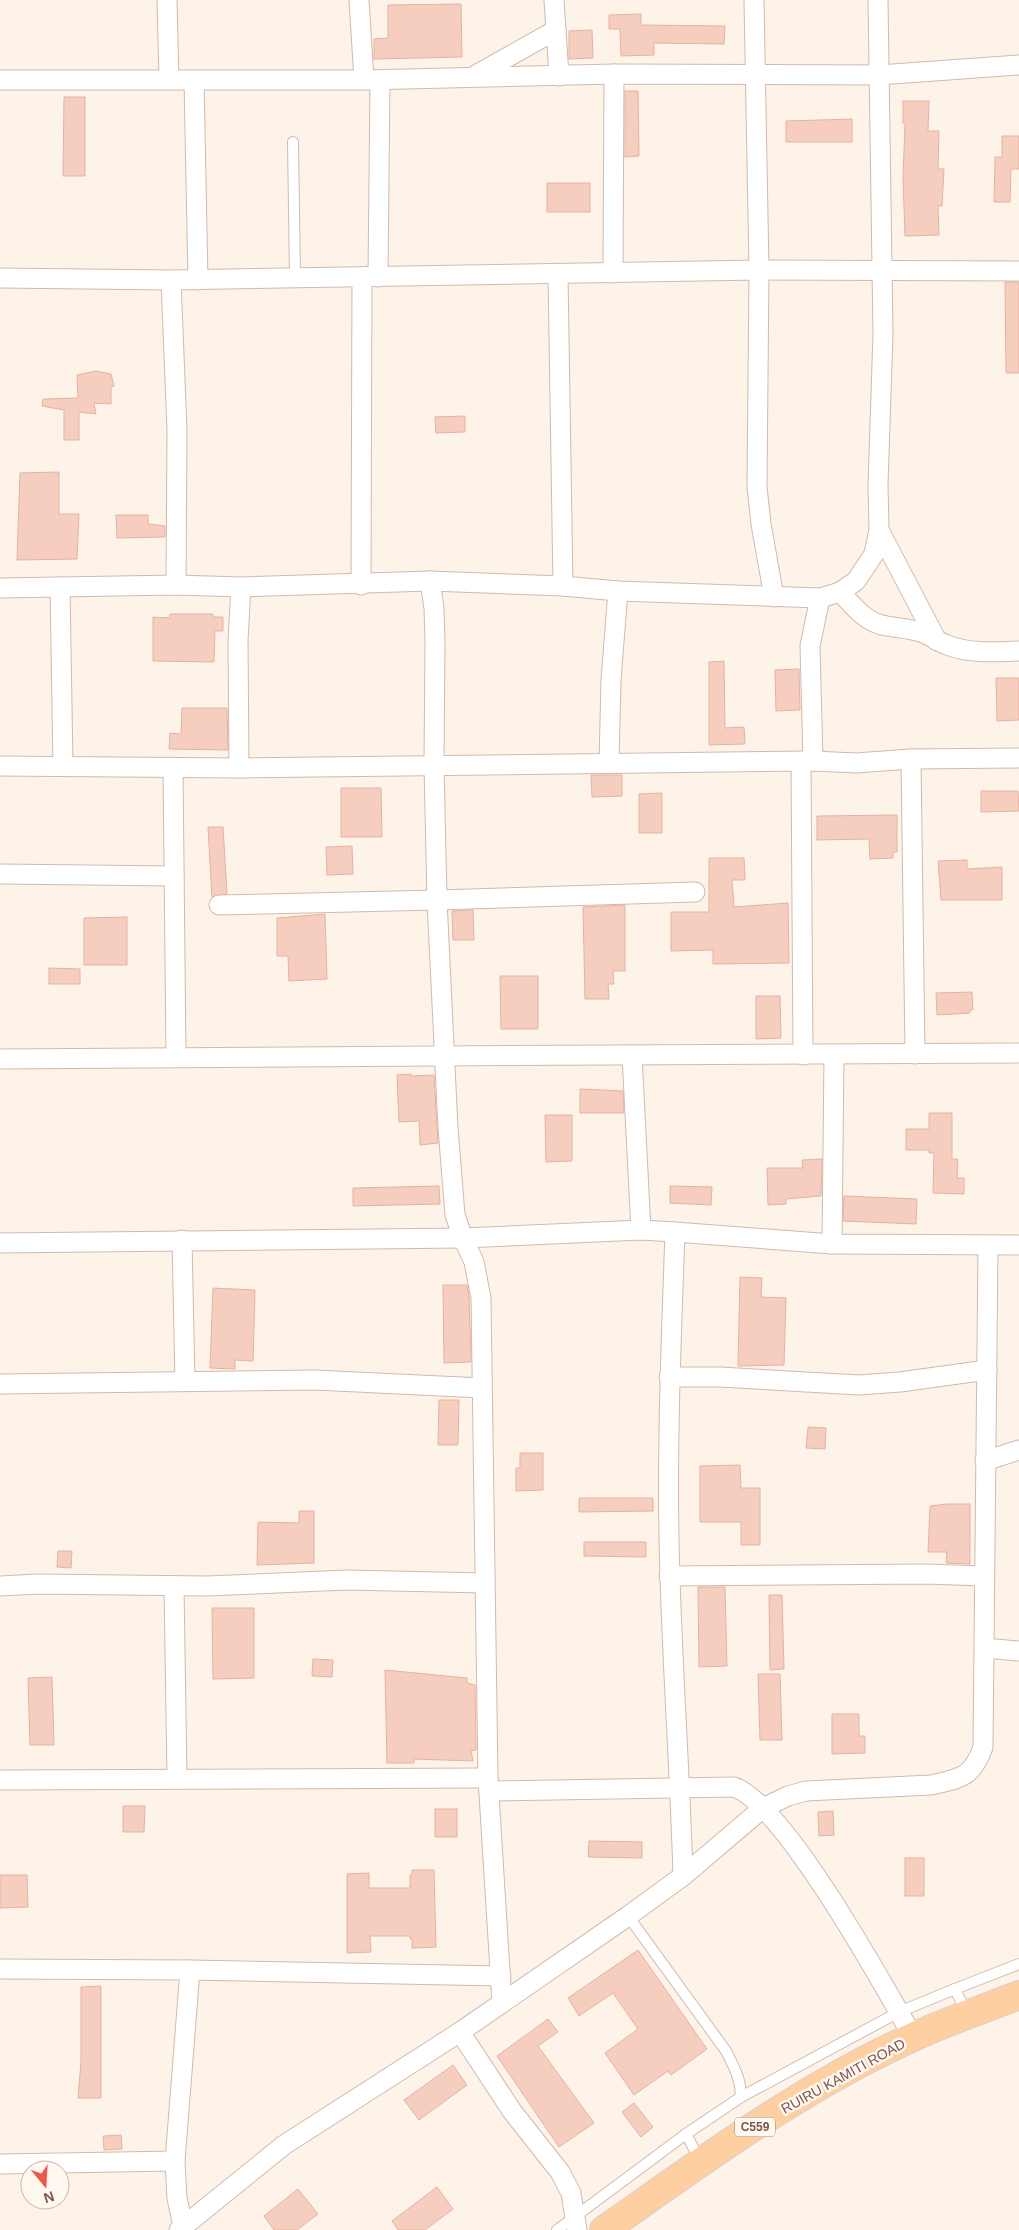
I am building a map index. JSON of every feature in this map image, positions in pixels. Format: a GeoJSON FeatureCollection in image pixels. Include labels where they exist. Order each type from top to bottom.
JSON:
{"type":"FeatureCollection","features":[{"type":"Feature","properties":{"kind":"main road","name":"RUIRU KAMITI ROAD"},"geometry":{"type":"LineString","coordinates":[[604,2230],[701,2162],[839,2075],[913,2037],[1019,1996]]}},
{"type":"Feature","properties":{"kind":"street"},"geometry":{"type":"LineString","coordinates":[[167,0],[169,80]]}},
{"type":"Feature","properties":{"kind":"street"},"geometry":{"type":"LineString","coordinates":[[359,0],[372,80],[370,277],[361,584]]}},
{"type":"Feature","properties":{"kind":"street"},"geometry":{"type":"LineString","coordinates":[[554,0],[559,76]]}},
{"type":"Feature","properties":{"kind":"street"},"geometry":{"type":"LineString","coordinates":[[754,0],[759,270],[758,487],[761,524],[774,597]]}},
{"type":"Feature","properties":{"kind":"street"},"geometry":{"type":"LineString","coordinates":[[0,588],[176,585],[240,587],[430,581],[774,597],[820,598],[840,592],[856,581],[867,567],[874,554],[879,530],[878,485],[883,334],[878,0]]}},
{"type":"Feature","properties":{"kind":"street"},"geometry":{"type":"LineString","coordinates":[[471,78],[556,30]]}},
{"type":"Feature","properties":{"kind":"street"},"geometry":{"type":"LineString","coordinates":[[0,80],[372,80],[614,74],[879,75],[1019,65]]}},
{"type":"Feature","properties":{"kind":"street"},"geometry":{"type":"LineString","coordinates":[[613,273],[614,74]]}},
{"type":"Feature","properties":{"kind":"street"},"geometry":{"type":"LineString","coordinates":[[194,80],[198,280]]}},
{"type":"Feature","properties":{"kind":"street"},"geometry":{"type":"LineString","coordinates":[[0,278],[198,280],[759,270],[1019,271]]}},
{"type":"Feature","properties":{"kind":"street"},"geometry":{"type":"LineString","coordinates":[[558,274],[563,586]]}},
{"type":"Feature","properties":{"kind":"street"},"geometry":{"type":"LineString","coordinates":[[171,280],[177,430],[176,585]]}},
{"type":"Feature","properties":{"kind":"street"},"geometry":{"type":"LineString","coordinates":[[879,530],[937,641]]}},
{"type":"Feature","properties":{"kind":"street"},"geometry":{"type":"LineString","coordinates":[[430,581],[434,608],[435,641],[434,765],[437,900],[448,1128],[456,1215],[478,1278],[481,1298],[488,1785],[502,2003]]}},
{"type":"Feature","properties":{"kind":"street"},"geometry":{"type":"LineString","coordinates":[[60,587],[63,766]]}},
{"type":"Feature","properties":{"kind":"street"},"geometry":{"type":"LineString","coordinates":[[239,768],[238,640],[240,587]]}},
{"type":"Feature","properties":{"kind":"street"},"geometry":{"type":"LineString","coordinates":[[609,763],[611,680],[618,591]]}},
{"type":"Feature","properties":{"kind":"street"},"geometry":{"type":"LineString","coordinates":[[840,592],[871,620],[881,625],[924,633],[937,641],[964,650],[985,652],[1019,651]]}},
{"type":"Feature","properties":{"kind":"street"},"geometry":{"type":"LineString","coordinates":[[803,1055],[810,646],[820,598]]}},
{"type":"Feature","properties":{"kind":"street"},"geometry":{"type":"LineString","coordinates":[[0,766],[239,768],[807,761],[856,763],[911,759],[1019,758]]}},
{"type":"Feature","properties":{"kind":"street"},"geometry":{"type":"LineString","coordinates":[[911,759],[915,1054]]}},
{"type":"Feature","properties":{"kind":"street"},"geometry":{"type":"LineString","coordinates":[[173,767],[176,1057]]}},
{"type":"Feature","properties":{"kind":"street"},"geometry":{"type":"LineString","coordinates":[[0,874],[174,876]]}},
{"type":"Feature","properties":{"kind":"street"},"geometry":{"type":"LineString","coordinates":[[219,905],[695,892]]}},
{"type":"Feature","properties":{"kind":"street"},"geometry":{"type":"LineString","coordinates":[[0,1059],[1019,1053]]}},
{"type":"Feature","properties":{"kind":"street"},"geometry":{"type":"LineString","coordinates":[[832,1244],[834,1055]]}},
{"type":"Feature","properties":{"kind":"street"},"geometry":{"type":"LineString","coordinates":[[632,1056],[641,1230]]}},
{"type":"Feature","properties":{"kind":"street"},"geometry":{"type":"LineString","coordinates":[[0,1243],[463,1238],[641,1230],[832,1244],[1019,1245]]}},
{"type":"Feature","properties":{"kind":"street"},"geometry":{"type":"LineString","coordinates":[[675,1232],[670,1376],[670,1576],[681,1788],[683,1876]]}},
{"type":"Feature","properties":{"kind":"street"},"geometry":{"type":"LineString","coordinates":[[182,1240],[185,1381]]}},
{"type":"Feature","properties":{"kind":"street"},"geometry":{"type":"LineString","coordinates":[[181,2228],[284,2145],[460,2032],[628,1916],[683,1876],[763,1808],[788,1796],[806,1791],[931,1785],[951,1780],[971,1771],[977,1764],[983,1747],[988,1246]]}},
{"type":"Feature","properties":{"kind":"street"},"geometry":{"type":"LineString","coordinates":[[670,1376],[860,1385],[900,1382],[986,1370]]}},
{"type":"Feature","properties":{"kind":"street"},"geometry":{"type":"LineString","coordinates":[[0,1384],[185,1381],[253,1383],[315,1380],[482,1388]]}},
{"type":"Feature","properties":{"kind":"street"},"geometry":{"type":"LineString","coordinates":[[986,1461],[1019,1450]]}},
{"type":"Feature","properties":{"kind":"street"},"geometry":{"type":"LineString","coordinates":[[670,1576],[925,1574],[984,1576]]}},
{"type":"Feature","properties":{"kind":"street"},"geometry":{"type":"LineString","coordinates":[[0,1586],[38,1584],[174,1586],[347,1580],[485,1583]]}},
{"type":"Feature","properties":{"kind":"street"},"geometry":{"type":"LineString","coordinates":[[174,1586],[178,1779]]}},
{"type":"Feature","properties":{"kind":"street"},"geometry":{"type":"LineString","coordinates":[[984,1648],[1019,1651]]}},
{"type":"Feature","properties":{"kind":"street"},"geometry":{"type":"LineString","coordinates":[[0,1780],[178,1779],[734,1788],[748,1794],[763,1808],[788,1838],[828,1895],[913,2037]]}},
{"type":"Feature","properties":{"kind":"street"},"geometry":{"type":"LineString","coordinates":[[0,1969],[190,1970],[501,1976]]}},
{"type":"Feature","properties":{"kind":"street"},"geometry":{"type":"LineString","coordinates":[[181,2228],[175,2161],[190,1970]]}},
{"type":"Feature","properties":{"kind":"street"},"geometry":{"type":"LineString","coordinates":[[460,2032],[512,2111],[560,2172],[571,2194],[576,2224]]}},
{"type":"Feature","properties":{"kind":"street"},"geometry":{"type":"LineString","coordinates":[[0,2164],[175,2161]]}},
{"type":"Feature","properties":{"kind":"lane"},"geometry":{"type":"LineString","coordinates":[[293,142],[295,278]]}},
{"type":"Feature","properties":{"kind":"lane"},"geometry":{"type":"LineString","coordinates":[[628,1916],[726,2051],[741,2085],[740,2097]]}},
{"type":"Feature","properties":{"kind":"lane"},"geometry":{"type":"LineString","coordinates":[[556,2230],[576,2224],[686,2134],[740,2097],[899,2012],[1019,1964]]}},
{"type":"Feature","properties":{"kind":"lane"},"geometry":{"type":"LineString","coordinates":[[955,1989],[968,2015]]}},
{"type":"Feature","properties":{"kind":"lane"},"geometry":{"type":"LineString","coordinates":[[686,2134],[701,2162]]}},
{"type":"Feature","properties":{"kind":"building"},"geometry":{"type":"Polygon","coordinates":[[[461,4],[462,57],[374,59],[374,39],[388,38],[388,5],[461,4]]]}},
{"type":"Feature","properties":{"kind":"building"},"geometry":{"type":"Polygon","coordinates":[[[641,14],[641,25],[725,26],[724,44],[654,43],[654,55],[621,56],[620,29],[609,29],[609,15],[641,14]]]}},
{"type":"Feature","properties":{"kind":"building"},"geometry":{"type":"Polygon","coordinates":[[[592,30],[593,58],[569,59],[569,31],[592,30]]]}},
{"type":"Feature","properties":{"kind":"building"},"geometry":{"type":"Polygon","coordinates":[[[625,91],[638,91],[639,156],[625,157],[625,91]]]}},
{"type":"Feature","properties":{"kind":"building"},"geometry":{"type":"Polygon","coordinates":[[[64,97],[85,97],[85,176],[63,176],[64,97]]]}},
{"type":"Feature","properties":{"kind":"building"},"geometry":{"type":"Polygon","coordinates":[[[903,101],[929,101],[928,131],[939,131],[938,169],[944,169],[942,206],[938,206],[939,235],[905,236],[903,179],[905,123],[903,123],[903,101]]]}},
{"type":"Feature","properties":{"kind":"building"},"geometry":{"type":"Polygon","coordinates":[[[852,119],[852,142],[786,142],[786,121],[852,119]]]}},
{"type":"Feature","properties":{"kind":"building"},"geometry":{"type":"Polygon","coordinates":[[[1002,136],[1019,136],[1019,169],[1011,169],[1010,202],[994,202],[995,157],[1002,157],[1002,136]]]}},
{"type":"Feature","properties":{"kind":"building"},"geometry":{"type":"Polygon","coordinates":[[[547,183],[590,183],[590,212],[547,212],[547,183]]]}},
{"type":"Feature","properties":{"kind":"building"},"geometry":{"type":"Polygon","coordinates":[[[1005,282],[1019,282],[1019,373],[1006,373],[1005,282]]]}},
{"type":"Feature","properties":{"kind":"building"},"geometry":{"type":"Polygon","coordinates":[[[96,371],[111,374],[114,386],[111,387],[111,404],[94,403],[96,414],[79,412],[79,440],[64,440],[64,410],[42,406],[43,399],[78,398],[77,375],[96,371]]]}},
{"type":"Feature","properties":{"kind":"building"},"geometry":{"type":"Polygon","coordinates":[[[465,416],[465,432],[436,433],[435,417],[465,416]]]}},
{"type":"Feature","properties":{"kind":"building"},"geometry":{"type":"Polygon","coordinates":[[[59,472],[59,514],[79,514],[77,559],[17,560],[20,473],[59,472]]]}},
{"type":"Feature","properties":{"kind":"building"},"geometry":{"type":"Polygon","coordinates":[[[116,515],[148,515],[148,524],[165,526],[165,537],[117,538],[116,515]]]}},
{"type":"Feature","properties":{"kind":"building"},"geometry":{"type":"Polygon","coordinates":[[[170,614],[213,614],[213,617],[223,617],[223,631],[215,631],[214,662],[153,661],[153,617],[170,618],[170,614]]]}},
{"type":"Feature","properties":{"kind":"building"},"geometry":{"type":"Polygon","coordinates":[[[724,661],[725,728],[744,727],[745,744],[709,745],[709,662],[724,661]]]}},
{"type":"Feature","properties":{"kind":"building"},"geometry":{"type":"Polygon","coordinates":[[[799,669],[800,710],[776,711],[775,670],[799,669]]]}},
{"type":"Feature","properties":{"kind":"building"},"geometry":{"type":"Polygon","coordinates":[[[996,678],[1019,678],[1019,720],[997,721],[996,678]]]}},
{"type":"Feature","properties":{"kind":"building"},"geometry":{"type":"Polygon","coordinates":[[[182,708],[227,708],[228,750],[169,749],[170,733],[181,734],[182,708]]]}},
{"type":"Feature","properties":{"kind":"building"},"geometry":{"type":"Polygon","coordinates":[[[591,775],[622,775],[622,796],[592,797],[591,775]]]}},
{"type":"Feature","properties":{"kind":"building"},"geometry":{"type":"Polygon","coordinates":[[[341,788],[381,788],[382,837],[341,837],[341,788]]]}},
{"type":"Feature","properties":{"kind":"building"},"geometry":{"type":"Polygon","coordinates":[[[981,791],[1018,791],[1019,811],[981,812],[981,791]]]}},
{"type":"Feature","properties":{"kind":"building"},"geometry":{"type":"Polygon","coordinates":[[[662,793],[662,833],[639,833],[639,794],[662,793]]]}},
{"type":"Feature","properties":{"kind":"building"},"geometry":{"type":"Polygon","coordinates":[[[897,815],[897,852],[893,852],[893,858],[870,859],[869,839],[817,840],[817,816],[897,815]]]}},
{"type":"Feature","properties":{"kind":"building"},"geometry":{"type":"Polygon","coordinates":[[[208,827],[223,827],[227,894],[212,897],[208,827]]]}},
{"type":"Feature","properties":{"kind":"building"},"geometry":{"type":"Polygon","coordinates":[[[352,846],[353,874],[327,875],[326,847],[352,846]]]}},
{"type":"Feature","properties":{"kind":"building"},"geometry":{"type":"Polygon","coordinates":[[[709,858],[744,858],[745,880],[732,880],[734,907],[788,903],[789,963],[713,964],[713,950],[671,951],[671,912],[709,912],[709,858]]]}},
{"type":"Feature","properties":{"kind":"building"},"geometry":{"type":"Polygon","coordinates":[[[967,860],[967,869],[1002,867],[1002,900],[941,900],[938,861],[967,860]]]}},
{"type":"Feature","properties":{"kind":"building"},"geometry":{"type":"Polygon","coordinates":[[[625,905],[625,971],[613,971],[614,984],[608,984],[609,999],[585,999],[583,907],[625,905]]]}},
{"type":"Feature","properties":{"kind":"building"},"geometry":{"type":"Polygon","coordinates":[[[473,910],[474,940],[453,940],[452,911],[473,910]]]}},
{"type":"Feature","properties":{"kind":"building"},"geometry":{"type":"Polygon","coordinates":[[[325,914],[327,979],[289,981],[288,956],[277,956],[277,918],[325,914]]]}},
{"type":"Feature","properties":{"kind":"building"},"geometry":{"type":"Polygon","coordinates":[[[127,917],[127,965],[84,965],[84,918],[127,917]]]}},
{"type":"Feature","properties":{"kind":"building"},"geometry":{"type":"Polygon","coordinates":[[[49,968],[80,969],[80,984],[49,984],[49,968]]]}},
{"type":"Feature","properties":{"kind":"building"},"geometry":{"type":"Polygon","coordinates":[[[500,976],[538,976],[538,1029],[501,1029],[500,976]]]}},
{"type":"Feature","properties":{"kind":"building"},"geometry":{"type":"Polygon","coordinates":[[[972,992],[973,1010],[970,1010],[970,1013],[937,1015],[936,993],[972,992]]]}},
{"type":"Feature","properties":{"kind":"building"},"geometry":{"type":"Polygon","coordinates":[[[756,996],[780,996],[781,1038],[756,1039],[756,996]]]}},
{"type":"Feature","properties":{"kind":"building"},"geometry":{"type":"Polygon","coordinates":[[[411,1074],[411,1076],[434,1075],[438,1143],[420,1145],[419,1121],[399,1122],[397,1075],[411,1074]]]}},
{"type":"Feature","properties":{"kind":"building"},"geometry":{"type":"Polygon","coordinates":[[[580,1089],[623,1091],[624,1113],[580,1113],[580,1089]]]}},
{"type":"Feature","properties":{"kind":"building"},"geometry":{"type":"Polygon","coordinates":[[[929,1113],[952,1113],[952,1159],[958,1159],[957,1178],[964,1178],[964,1194],[933,1193],[934,1153],[929,1153],[929,1150],[906,1150],[906,1129],[929,1129],[929,1113]]]}},
{"type":"Feature","properties":{"kind":"building"},"geometry":{"type":"Polygon","coordinates":[[[545,1115],[572,1115],[572,1161],[546,1162],[545,1115]]]}},
{"type":"Feature","properties":{"kind":"building"},"geometry":{"type":"Polygon","coordinates":[[[822,1159],[821,1196],[786,1199],[786,1204],[768,1205],[767,1168],[803,1168],[802,1160],[822,1159]]]}},
{"type":"Feature","properties":{"kind":"building"},"geometry":{"type":"Polygon","coordinates":[[[439,1186],[440,1204],[353,1206],[353,1188],[439,1186]]]}},
{"type":"Feature","properties":{"kind":"building"},"geometry":{"type":"Polygon","coordinates":[[[670,1186],[712,1187],[711,1205],[670,1203],[670,1186]]]}},
{"type":"Feature","properties":{"kind":"building"},"geometry":{"type":"Polygon","coordinates":[[[844,1196],[917,1199],[916,1224],[843,1221],[844,1196]]]}},
{"type":"Feature","properties":{"kind":"building"},"geometry":{"type":"Polygon","coordinates":[[[740,1277],[762,1278],[761,1297],[786,1298],[784,1365],[738,1366],[740,1277]]]}},
{"type":"Feature","properties":{"kind":"building"},"geometry":{"type":"Polygon","coordinates":[[[443,1285],[467,1285],[471,1362],[444,1363],[443,1285]]]}},
{"type":"Feature","properties":{"kind":"building"},"geometry":{"type":"Polygon","coordinates":[[[213,1288],[255,1290],[253,1361],[235,1360],[235,1369],[210,1368],[213,1288]]]}},
{"type":"Feature","properties":{"kind":"building"},"geometry":{"type":"Polygon","coordinates":[[[439,1400],[459,1400],[458,1445],[438,1445],[439,1400]]]}},
{"type":"Feature","properties":{"kind":"building"},"geometry":{"type":"Polygon","coordinates":[[[808,1427],[826,1428],[825,1449],[806,1448],[808,1427]]]}},
{"type":"Feature","properties":{"kind":"building"},"geometry":{"type":"Polygon","coordinates":[[[520,1453],[543,1453],[543,1490],[516,1491],[516,1468],[520,1468],[520,1453]]]}},
{"type":"Feature","properties":{"kind":"building"},"geometry":{"type":"Polygon","coordinates":[[[740,1465],[741,1488],[760,1488],[760,1545],[741,1545],[741,1522],[700,1522],[700,1466],[740,1465]]]}},
{"type":"Feature","properties":{"kind":"building"},"geometry":{"type":"Polygon","coordinates":[[[579,1498],[653,1498],[653,1511],[579,1512],[579,1498]]]}},
{"type":"Feature","properties":{"kind":"building"},"geometry":{"type":"Polygon","coordinates":[[[970,1504],[970,1564],[946,1563],[947,1552],[928,1552],[930,1506],[970,1504]]]}},
{"type":"Feature","properties":{"kind":"building"},"geometry":{"type":"Polygon","coordinates":[[[299,1511],[314,1511],[314,1563],[257,1565],[258,1522],[299,1523],[299,1511]]]}},
{"type":"Feature","properties":{"kind":"building"},"geometry":{"type":"Polygon","coordinates":[[[584,1542],[646,1542],[646,1557],[584,1556],[584,1542]]]}},
{"type":"Feature","properties":{"kind":"building"},"geometry":{"type":"Polygon","coordinates":[[[58,1551],[72,1551],[71,1568],[57,1567],[58,1551]]]}},
{"type":"Feature","properties":{"kind":"building"},"geometry":{"type":"Polygon","coordinates":[[[698,1587],[725,1587],[727,1666],[699,1667],[698,1587]]]}},
{"type":"Feature","properties":{"kind":"building"},"geometry":{"type":"Polygon","coordinates":[[[769,1595],[782,1595],[784,1669],[770,1670],[769,1595]]]}},
{"type":"Feature","properties":{"kind":"building"},"geometry":{"type":"Polygon","coordinates":[[[212,1608],[254,1608],[254,1678],[213,1679],[212,1608]]]}},
{"type":"Feature","properties":{"kind":"building"},"geometry":{"type":"Polygon","coordinates":[[[313,1659],[333,1660],[332,1677],[312,1676],[313,1659]]]}},
{"type":"Feature","properties":{"kind":"building"},"geometry":{"type":"Polygon","coordinates":[[[385,1670],[467,1678],[467,1683],[475,1685],[476,1750],[471,1751],[473,1761],[414,1759],[414,1763],[387,1763],[385,1670]]]}},
{"type":"Feature","properties":{"kind":"building"},"geometry":{"type":"Polygon","coordinates":[[[758,1674],[780,1674],[782,1740],[760,1740],[758,1674]]]}},
{"type":"Feature","properties":{"kind":"building"},"geometry":{"type":"Polygon","coordinates":[[[52,1677],[54,1745],[30,1745],[28,1678],[52,1677]]]}},
{"type":"Feature","properties":{"kind":"building"},"geometry":{"type":"Polygon","coordinates":[[[832,1714],[859,1714],[859,1736],[865,1736],[865,1753],[832,1754],[832,1714]]]}},
{"type":"Feature","properties":{"kind":"building"},"geometry":{"type":"Polygon","coordinates":[[[123,1806],[145,1806],[144,1832],[123,1832],[123,1806]]]}},
{"type":"Feature","properties":{"kind":"building"},"geometry":{"type":"Polygon","coordinates":[[[435,1809],[457,1809],[457,1837],[435,1837],[435,1809]]]}},
{"type":"Feature","properties":{"kind":"building"},"geometry":{"type":"Polygon","coordinates":[[[833,1811],[834,1835],[819,1836],[818,1812],[833,1811]]]}},
{"type":"Feature","properties":{"kind":"building"},"geometry":{"type":"Polygon","coordinates":[[[589,1841],[642,1842],[642,1858],[588,1857],[589,1841]]]}},
{"type":"Feature","properties":{"kind":"building"},"geometry":{"type":"Polygon","coordinates":[[[905,1858],[924,1858],[924,1896],[905,1896],[905,1858]]]}},
{"type":"Feature","properties":{"kind":"building"},"geometry":{"type":"Polygon","coordinates":[[[412,1870],[434,1870],[436,1947],[412,1948],[410,1936],[370,1936],[371,1952],[347,1953],[347,1874],[369,1873],[369,1888],[410,1888],[412,1870]]]}},
{"type":"Feature","properties":{"kind":"building"},"geometry":{"type":"Polygon","coordinates":[[[0,1875],[27,1875],[28,1907],[0,1908],[0,1875]]]}},
{"type":"Feature","properties":{"kind":"building"},"geometry":{"type":"Polygon","coordinates":[[[638,1950],[707,2049],[671,2075],[668,2071],[634,2095],[605,2053],[638,2029],[613,1993],[579,2016],[568,1998],[638,1950]]]}},
{"type":"Feature","properties":{"kind":"building"},"geometry":{"type":"Polygon","coordinates":[[[101,1986],[101,2098],[78,2098],[81,2062],[81,1987],[101,1986]]]}},
{"type":"Feature","properties":{"kind":"building"},"geometry":{"type":"Polygon","coordinates":[[[548,2019],[558,2032],[538,2046],[594,2123],[559,2147],[497,2056],[548,2019]]]}},
{"type":"Feature","properties":{"kind":"building"},"geometry":{"type":"Polygon","coordinates":[[[453,2065],[467,2085],[419,2120],[404,2100],[453,2065]]]}},
{"type":"Feature","properties":{"kind":"building"},"geometry":{"type":"Polygon","coordinates":[[[634,2103],[653,2127],[641,2137],[622,2112],[634,2103]]]}},
{"type":"Feature","properties":{"kind":"building"},"geometry":{"type":"Polygon","coordinates":[[[121,2135],[122,2149],[104,2150],[103,2136],[121,2135]]]}},
{"type":"Feature","properties":{"kind":"building"},"geometry":{"type":"Polygon","coordinates":[[[437,2187],[453,2209],[425,2230],[398,2230],[392,2221],[437,2187]]]}},
{"type":"Feature","properties":{"kind":"building"},"geometry":{"type":"Polygon","coordinates":[[[298,2189],[318,2214],[297,2230],[274,2230],[264,2216],[298,2189]]]}}]}
